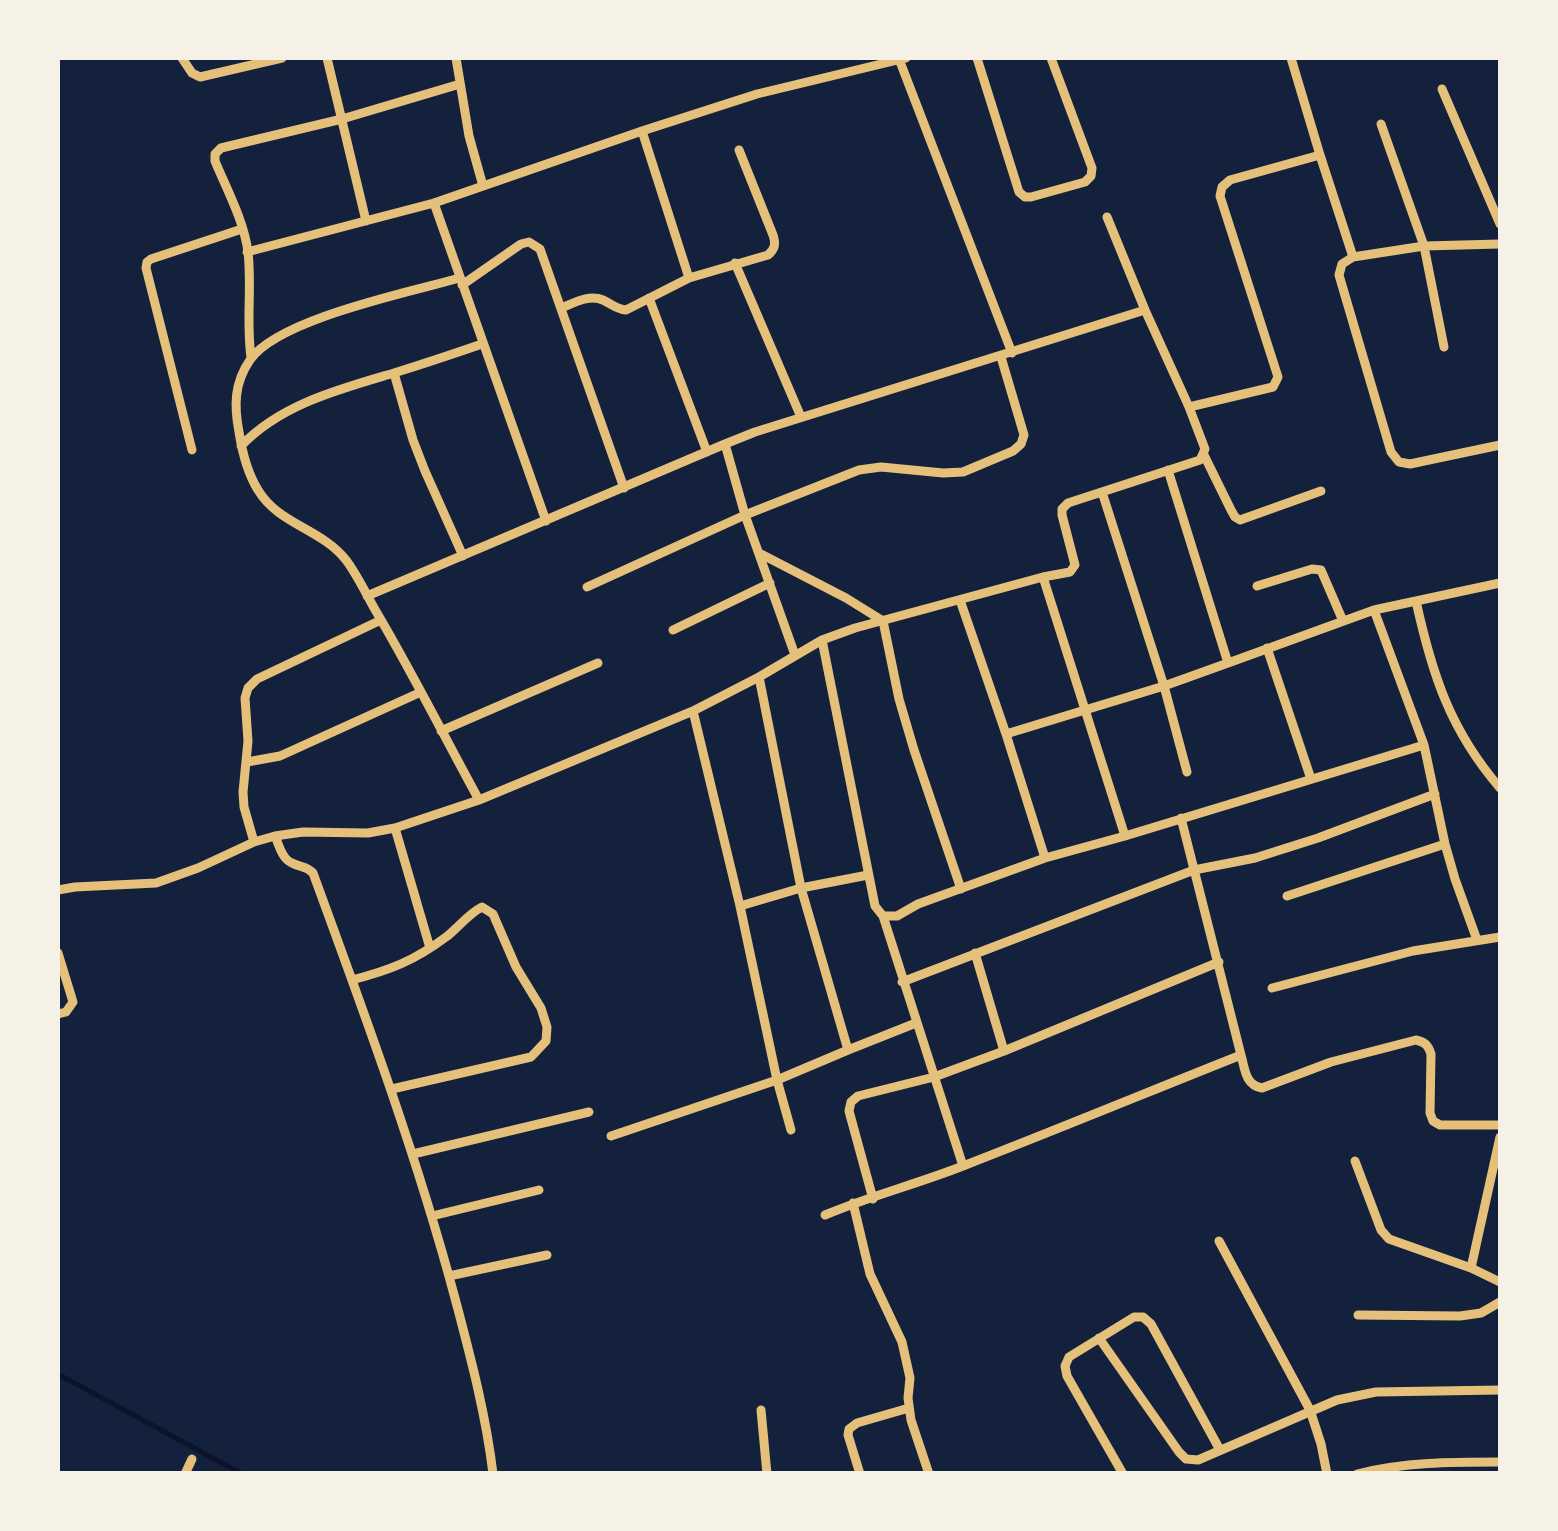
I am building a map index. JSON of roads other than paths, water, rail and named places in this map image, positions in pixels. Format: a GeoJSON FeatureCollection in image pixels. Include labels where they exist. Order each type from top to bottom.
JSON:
{"type":"FeatureCollection","features":[{"type":"Feature","properties":{"kind":"street"},"geometry":{"type":"LineString","coordinates":[[182,58],[192,73],[200,77],[282,58]]}},
{"type":"Feature","properties":{"kind":"street"},"geometry":{"type":"LineString","coordinates":[[326,58],[366,221]]}},
{"type":"Feature","properties":{"kind":"street"},"geometry":{"type":"LineString","coordinates":[[456,58],[468,136],[483,186]]}},
{"type":"Feature","properties":{"kind":"street"},"geometry":{"type":"LineString","coordinates":[[248,252],[434,203],[757,94],[902,58],[1006,355],[1024,435],[1021,444],[963,472],[943,474],[881,467],[859,470],[745,516],[587,588]]}},
{"type":"Feature","properties":{"kind":"street"},"geometry":{"type":"LineString","coordinates":[[977,58],[1020,192],[1025,197],[1086,182],[1091,176],[1092,168],[1051,58]]}},
{"type":"Feature","properties":{"kind":"street"},"geometry":{"type":"LineString","coordinates":[[1291,58],[1353,257]]}},
{"type":"Feature","properties":{"kind":"street"},"geometry":{"type":"LineString","coordinates":[[252,358],[248,336],[248,252],[216,154],[221,148],[342,119],[460,84]]}},
{"type":"Feature","properties":{"kind":"street"},"geometry":{"type":"LineString","coordinates":[[1442,89],[1500,224]]}},
{"type":"Feature","properties":{"kind":"street"},"geometry":{"type":"LineString","coordinates":[[1381,124],[1424,246],[1444,348]]}},
{"type":"Feature","properties":{"kind":"street"},"geometry":{"type":"LineString","coordinates":[[642,131],[689,278]]}},
{"type":"Feature","properties":{"kind":"street"},"geometry":{"type":"LineString","coordinates":[[561,308],[590,297],[626,310],[689,278],[774,250],[776,243],[739,150]]}},
{"type":"Feature","properties":{"kind":"street"},"geometry":{"type":"LineString","coordinates":[[1190,407],[1273,387],[1278,377],[1220,196],[1222,187],[1230,180],[1320,155]]}},
{"type":"Feature","properties":{"kind":"street"},"geometry":{"type":"LineString","coordinates":[[434,203],[546,521]]}},
{"type":"Feature","properties":{"kind":"street"},"geometry":{"type":"LineString","coordinates":[[58,890],[156,882],[276,836],[302,832],[368,833],[395,828],[479,800],[693,710],[822,640],[1070,572],[1075,565],[1062,509],[1068,503],[1200,460],[1205,448],[1107,217]]}},
{"type":"Feature","properties":{"kind":"street"},"geometry":{"type":"LineString","coordinates":[[192,450],[147,262],[242,228]]}},
{"type":"Feature","properties":{"kind":"street"},"geometry":{"type":"LineString","coordinates":[[479,800],[345,560],[324,539],[274,511],[257,490],[241,446],[234,408],[238,382],[252,358],[273,339],[312,320],[461,281],[529,242],[540,249],[624,488]]}},
{"type":"Feature","properties":{"kind":"street"},"geometry":{"type":"LineString","coordinates":[[1500,244],[1424,246],[1353,257],[1342,264],[1339,275],[1391,452],[1399,462],[1410,464],[1500,445]]}},
{"type":"Feature","properties":{"kind":"street"},"geometry":{"type":"LineString","coordinates":[[735,263],[801,418]]}},
{"type":"Feature","properties":{"kind":"street"},"geometry":{"type":"LineString","coordinates":[[650,298],[707,452]]}},
{"type":"Feature","properties":{"kind":"street"},"geometry":{"type":"LineString","coordinates":[[367,596],[724,444],[1145,310]]}},
{"type":"Feature","properties":{"kind":"street"},"geometry":{"type":"LineString","coordinates":[[241,446],[254,432],[285,412],[352,385],[482,344]]}},
{"type":"Feature","properties":{"kind":"street"},"geometry":{"type":"LineString","coordinates":[[394,373],[425,471],[464,556]]}},
{"type":"Feature","properties":{"kind":"street"},"geometry":{"type":"LineString","coordinates":[[724,444],[745,516],[795,655]]}},
{"type":"Feature","properties":{"kind":"street"},"geometry":{"type":"LineString","coordinates":[[1204,455],[1240,520],[1321,491]]}},
{"type":"Feature","properties":{"kind":"street"},"geometry":{"type":"LineString","coordinates":[[1168,470],[1228,662]]}},
{"type":"Feature","properties":{"kind":"street"},"geometry":{"type":"LineString","coordinates":[[1102,492],[1187,772]]}},
{"type":"Feature","properties":{"kind":"street"},"geometry":{"type":"LineString","coordinates":[[759,553],[882,621],[914,750],[961,889]]}},
{"type":"Feature","properties":{"kind":"street"},"geometry":{"type":"LineString","coordinates":[[1257,586],[1321,570],[1343,621]]}},
{"type":"Feature","properties":{"kind":"street"},"geometry":{"type":"LineString","coordinates":[[1043,577],[1125,836]]}},
{"type":"Feature","properties":{"kind":"street"},"geometry":{"type":"LineString","coordinates":[[1006,734],[1164,686],[1374,610],[1500,583]]}},
{"type":"Feature","properties":{"kind":"street"},"geometry":{"type":"LineString","coordinates":[[673,630],[770,584]]}},
{"type":"Feature","properties":{"kind":"street"},"geometry":{"type":"LineString","coordinates":[[960,600],[1044,858]]}},
{"type":"Feature","properties":{"kind":"street"},"geometry":{"type":"LineString","coordinates":[[1416,601],[1429,658],[1444,700],[1465,740],[1500,788]]}},
{"type":"Feature","properties":{"kind":"street"},"geometry":{"type":"LineString","coordinates":[[1374,610],[1424,745],[1455,879],[1477,940]]}},
{"type":"Feature","properties":{"kind":"street"},"geometry":{"type":"LineString","coordinates":[[254,842],[244,807],[248,688],[257,679],[381,620]]}},
{"type":"Feature","properties":{"kind":"street"},"geometry":{"type":"LineString","coordinates":[[822,640],[875,906],[882,916],[963,1166]]}},
{"type":"Feature","properties":{"kind":"street"},"geometry":{"type":"LineString","coordinates":[[1267,648],[1311,779]]}},
{"type":"Feature","properties":{"kind":"street"},"geometry":{"type":"LineString","coordinates":[[441,731],[598,663]]}},
{"type":"Feature","properties":{"kind":"street"},"geometry":{"type":"LineString","coordinates":[[759,677],[801,888],[848,1050]]}},
{"type":"Feature","properties":{"kind":"street"},"geometry":{"type":"LineString","coordinates":[[248,762],[280,756],[421,692]]}},
{"type":"Feature","properties":{"kind":"street"},"geometry":{"type":"LineString","coordinates":[[693,710],[791,1130]]}},
{"type":"Feature","properties":{"kind":"street"},"geometry":{"type":"LineString","coordinates":[[882,916],[897,916],[918,904],[1044,858],[1424,745]]}},
{"type":"Feature","properties":{"kind":"street"},"geometry":{"type":"LineString","coordinates":[[902,982],[1194,870],[1255,858],[1434,794]]}},
{"type":"Feature","properties":{"kind":"street"},"geometry":{"type":"LineString","coordinates":[[1181,818],[1248,1080],[1254,1086],[1262,1088],[1330,1062],[1416,1040],[1429,1047],[1430,1113],[1434,1121],[1500,1125]]}},
{"type":"Feature","properties":{"kind":"street"},"geometry":{"type":"LineString","coordinates":[[395,828],[430,948]]}},
{"type":"Feature","properties":{"kind":"street"},"geometry":{"type":"LineString","coordinates":[[276,836],[289,862],[313,873],[392,1090],[432,1216],[479,1389],[493,1474]]}},
{"type":"Feature","properties":{"kind":"street"},"geometry":{"type":"LineString","coordinates":[[1287,896],[1446,844]]}},
{"type":"Feature","properties":{"kind":"street"},"geometry":{"type":"LineString","coordinates":[[740,906],[801,888],[868,876]]}},
{"type":"Feature","properties":{"kind":"street"},"geometry":{"type":"LineString","coordinates":[[352,980],[406,964],[482,907],[488,909],[540,1008],[547,1028],[546,1041],[531,1057],[392,1090]]}},
{"type":"Feature","properties":{"kind":"street"},"geometry":{"type":"LineString","coordinates":[[1272,988],[1412,951],[1500,938]]}},
{"type":"Feature","properties":{"kind":"street"},"geometry":{"type":"LineString","coordinates":[[58,952],[73,1002],[66,1012],[58,1014]]}},
{"type":"Feature","properties":{"kind":"street"},"geometry":{"type":"LineString","coordinates":[[975,954],[1004,1050]]}},
{"type":"Feature","properties":{"kind":"street"},"geometry":{"type":"LineString","coordinates":[[872,1199],[849,1111],[858,1096],[934,1076],[1219,962]]}},
{"type":"Feature","properties":{"kind":"street"},"geometry":{"type":"LineString","coordinates":[[610,1136],[777,1080],[916,1023]]}},
{"type":"Feature","properties":{"kind":"street"},"geometry":{"type":"LineString","coordinates":[[826,1215],[963,1166],[1241,1054]]}},
{"type":"Feature","properties":{"kind":"street"},"geometry":{"type":"LineString","coordinates":[[413,1154],[589,1112]]}},
{"type":"Feature","properties":{"kind":"street"},"geometry":{"type":"LineString","coordinates":[[1471,1268],[1500,1137]]}},
{"type":"Feature","properties":{"kind":"street"},"geometry":{"type":"LineString","coordinates":[[1355,1161],[1380,1230],[1388,1239],[1500,1282]]}},
{"type":"Feature","properties":{"kind":"street"},"geometry":{"type":"LineString","coordinates":[[432,1216],[539,1190]]}},
{"type":"Feature","properties":{"kind":"street"},"geometry":{"type":"LineString","coordinates":[[853,1203],[870,1274],[902,1342],[910,1378],[909,1408],[929,1474]]}},
{"type":"Feature","properties":{"kind":"street"},"geometry":{"type":"LineString","coordinates":[[1219,1241],[1310,1410],[1328,1474]]}},
{"type":"Feature","properties":{"kind":"street"},"geometry":{"type":"LineString","coordinates":[[449,1276],[547,1255]]}},
{"type":"Feature","properties":{"kind":"street"},"geometry":{"type":"LineString","coordinates":[[1358,1316],[1460,1316],[1481,1313],[1500,1302]]}},
{"type":"Feature","properties":{"kind":"street"},"geometry":{"type":"LineString","coordinates":[[1123,1474],[1065,1366],[1069,1357],[1134,1317],[1143,1317],[1151,1324],[1220,1450]]}},
{"type":"Feature","properties":{"kind":"street"},"geometry":{"type":"LineString","coordinates":[[1099,1338],[1178,1452],[1198,1460],[1337,1400],[1376,1392],[1500,1390]]}},
{"type":"Feature","properties":{"kind":"street"},"geometry":{"type":"LineString","coordinates":[[860,1474],[848,1435],[852,1426],[909,1408]]}},
{"type":"Feature","properties":{"kind":"street"},"geometry":{"type":"LineString","coordinates":[[761,1410],[766,1474]]}},
{"type":"Feature","properties":{"kind":"street"},"geometry":{"type":"LineString","coordinates":[[186,1474],[192,1459]]}},
{"type":"Feature","properties":{"kind":"street"},"geometry":{"type":"LineString","coordinates":[[1356,1474],[1417,1463],[1500,1462]]}},
{"type":"Feature","properties":{"kind":"waterway"},"geometry":{"type":"LineString","coordinates":[[58,1374],[242,1474]]}}]}
